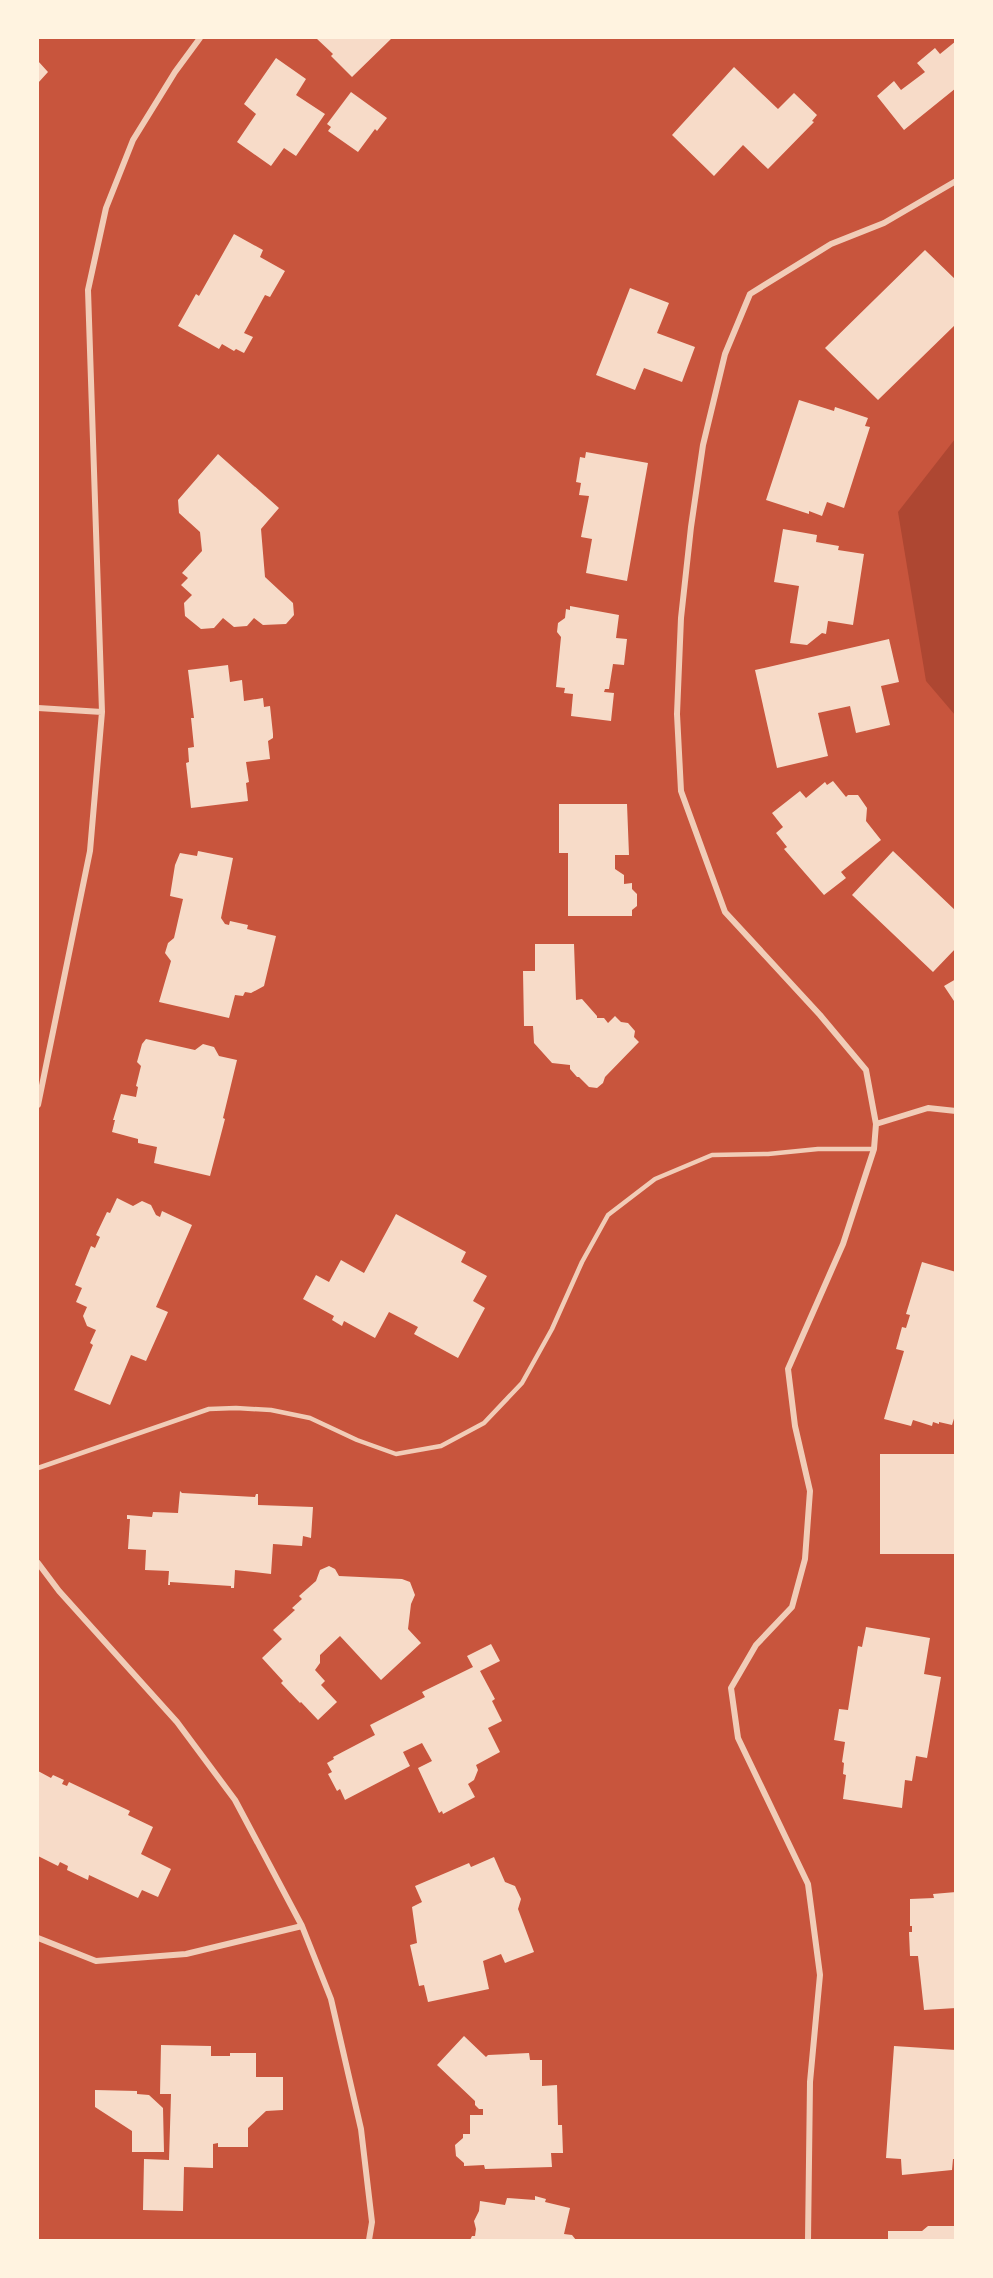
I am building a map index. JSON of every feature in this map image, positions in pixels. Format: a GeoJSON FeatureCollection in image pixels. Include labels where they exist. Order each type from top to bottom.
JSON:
{"type":"FeatureCollection","features":[{"type":"Feature","properties":{"kind":"street"},"geometry":{"type":"LineString","coordinates":[[38,1105],[90,851],[102,712],[88,290],[106,208],[133,140],[175,72],[200,38]]}},
{"type":"Feature","properties":{"kind":"street"},"geometry":{"type":"LineString","coordinates":[[808,2241],[810,2082],[820,1975],[813,1918],[808,1884],[738,1738],[731,1688],[756,1645],[792,1607],[805,1559],[810,1491],[795,1426],[788,1369],[843,1244],[874,1149],[876,1124],[866,1070],[820,1015],[725,912],[713,881],[681,791],[677,714],[681,618],[703,445],[725,354],[750,294],[831,244],[884,223],[956,181]]}},
{"type":"Feature","properties":{"kind":"street"},"geometry":{"type":"LineString","coordinates":[[38,708],[102,712]]}},
{"type":"Feature","properties":{"kind":"street"},"geometry":{"type":"LineString","coordinates":[[876,1124],[928,1108],[956,1111]]}},
{"type":"Feature","properties":{"kind":"street"},"geometry":{"type":"LineString","coordinates":[[38,1563],[59,1591],[177,1722],[235,1800],[302,1926],[331,1999],[362,2128],[372,2222],[369,2241]]}},
{"type":"Feature","properties":{"kind":"street"},"geometry":{"type":"LineString","coordinates":[[38,1938],[96,1961],[186,1954],[302,1926]]}},
{"type":"Feature","properties":{"kind":"lane"},"geometry":{"type":"LineString","coordinates":[[38,1468],[209,1409],[271,1410],[310,1418],[357,1440],[396,1454],[441,1446],[484,1423],[522,1383],[552,1329],[582,1262],[608,1215],[655,1179],[711,1155],[768,1154],[818,1149],[874,1149]]}},
{"type":"Feature","properties":{"kind":"shaded area"},"geometry":{"type":"Polygon","coordinates":[[[955,439],[955,715],[926,681],[898,512],[955,439]]]}},
{"type":"Feature","properties":{"kind":"building"},"geometry":{"type":"Polygon","coordinates":[[[316,38],[392,38],[352,77],[316,38]]]}},
{"type":"Feature","properties":{"kind":"building"},"geometry":{"type":"Polygon","coordinates":[[[956,41],[956,88],[904,130],[877,96],[894,81],[901,90],[925,72],[917,63],[935,48],[940,54],[956,41]]]}},
{"type":"Feature","properties":{"kind":"building"},"geometry":{"type":"Polygon","coordinates":[[[276,58],[306,79],[296,95],[325,114],[296,156],[284,148],[271,166],[237,142],[256,114],[244,104],[276,58]]]}},
{"type":"Feature","properties":{"kind":"building"},"geometry":{"type":"Polygon","coordinates":[[[38,61],[48,72],[38,83],[38,61]]]}},
{"type":"Feature","properties":{"kind":"building"},"geometry":{"type":"Polygon","coordinates":[[[734,67],[778,109],[794,93],[817,115],[812,121],[814,122],[768,169],[743,145],[714,176],[672,135],[734,67]]]}},
{"type":"Feature","properties":{"kind":"building"},"geometry":{"type":"Polygon","coordinates":[[[351,92],[387,118],[377,131],[375,129],[358,152],[328,131],[331,127],[327,124],[351,92]]]}},
{"type":"Feature","properties":{"kind":"building"},"geometry":{"type":"Polygon","coordinates":[[[234,234],[263,250],[260,257],[285,271],[270,297],[265,295],[244,333],[253,337],[244,353],[236,349],[234,351],[222,344],[219,349],[178,326],[196,294],[199,296],[234,234]]]}},
{"type":"Feature","properties":{"kind":"building"},"geometry":{"type":"Polygon","coordinates":[[[925,250],[956,280],[956,324],[878,400],[825,348],[925,250]]]}},
{"type":"Feature","properties":{"kind":"building"},"geometry":{"type":"Polygon","coordinates":[[[630,288],[669,303],[657,333],[695,347],[682,382],[644,368],[635,390],[596,375],[630,288]]]}},
{"type":"Feature","properties":{"kind":"building"},"geometry":{"type":"Polygon","coordinates":[[[799,400],[834,411],[835,407],[868,418],[865,426],[870,427],[844,508],[827,502],[822,516],[766,500],[799,400]]]}},
{"type":"Feature","properties":{"kind":"building"},"geometry":{"type":"Polygon","coordinates":[[[586,452],[648,463],[627,581],[586,573],[592,539],[581,537],[589,496],[579,495],[581,483],[576,482],[580,457],[585,458],[586,452]]]}},
{"type":"Feature","properties":{"kind":"building"},"geometry":{"type":"Polygon","coordinates":[[[218,454],[279,508],[261,529],[265,577],[293,603],[294,615],[286,624],[263,625],[254,618],[247,626],[234,627],[223,618],[214,628],[201,629],[185,616],[184,603],[192,595],[181,585],[188,578],[182,573],[202,551],[200,532],[179,513],[178,500],[218,454]]]}},
{"type":"Feature","properties":{"kind":"building"},"geometry":{"type":"Polygon","coordinates":[[[783,529],[817,535],[816,542],[839,546],[838,550],[864,554],[853,625],[828,621],[826,634],[822,633],[807,645],[790,643],[799,586],[774,582],[783,529]]]}},
{"type":"Feature","properties":{"kind":"building"},"geometry":{"type":"Polygon","coordinates":[[[570,606],[619,615],[616,638],[627,639],[624,665],[613,664],[609,689],[605,689],[604,692],[614,693],[611,721],[571,716],[573,694],[564,693],[565,688],[556,687],[561,637],[557,632],[558,623],[565,618],[566,609],[570,610],[570,606]]]}},
{"type":"Feature","properties":{"kind":"building"},"geometry":{"type":"Polygon","coordinates":[[[889,639],[899,682],[881,686],[890,725],[856,733],[850,706],[818,713],[828,756],[777,768],[755,670],[889,639]]]}},
{"type":"Feature","properties":{"kind":"building"},"geometry":{"type":"Polygon","coordinates":[[[228,665],[230,682],[242,680],[244,701],[263,698],[264,707],[270,706],[273,738],[268,741],[270,759],[246,762],[249,782],[246,783],[248,801],[191,808],[186,763],[189,762],[188,748],[194,747],[191,718],[194,718],[188,670],[228,665]]]}},
{"type":"Feature","properties":{"kind":"building"},"geometry":{"type":"Polygon","coordinates":[[[833,781],[846,797],[858,795],[867,808],[866,821],[881,840],[841,872],[846,878],[824,895],[784,849],[787,847],[776,833],[783,827],[772,813],[800,791],[806,798],[825,782],[827,785],[833,781]]]}},
{"type":"Feature","properties":{"kind":"building"},"geometry":{"type":"Polygon","coordinates":[[[559,804],[627,804],[629,855],[615,855],[615,869],[624,875],[624,884],[632,883],[632,889],[637,894],[637,906],[632,910],[632,916],[568,916],[568,853],[559,853],[559,804]]]}},
{"type":"Feature","properties":{"kind":"building"},"geometry":{"type":"Polygon","coordinates":[[[198,851],[233,858],[221,918],[225,924],[229,925],[230,921],[248,925],[247,929],[276,936],[264,986],[251,993],[245,992],[243,996],[235,995],[229,1018],[159,1002],[171,961],[165,953],[168,943],[174,938],[183,899],[170,896],[175,865],[180,853],[197,856],[198,851]]]}},
{"type":"Feature","properties":{"kind":"building"},"geometry":{"type":"Polygon","coordinates":[[[893,851],[956,911],[956,948],[933,972],[852,895],[893,851]]]}},
{"type":"Feature","properties":{"kind":"building"},"geometry":{"type":"Polygon","coordinates":[[[535,944],[574,944],[576,1000],[582,999],[597,1018],[604,1018],[608,1023],[615,1016],[621,1022],[628,1023],[635,1031],[634,1037],[639,1042],[597,1088],[589,1087],[577,1077],[570,1069],[570,1065],[552,1063],[534,1043],[533,1026],[524,1026],[523,971],[535,971],[535,944]]]}},
{"type":"Feature","properties":{"kind":"building"},"geometry":{"type":"Polygon","coordinates":[[[956,979],[956,1004],[944,986],[956,979]]]}},
{"type":"Feature","properties":{"kind":"building"},"geometry":{"type":"Polygon","coordinates":[[[146,1039],[195,1050],[203,1044],[214,1047],[219,1056],[237,1060],[210,1176],[154,1163],[157,1147],[138,1143],[138,1139],[112,1132],[121,1094],[136,1097],[141,1066],[137,1062],[142,1044],[146,1039]]]}},
{"type":"Feature","properties":{"kind":"building"},"geometry":{"type":"Polygon","coordinates":[[[117,1198],[133,1206],[142,1201],[151,1205],[156,1215],[160,1217],[162,1211],[192,1225],[156,1307],[168,1312],[146,1361],[131,1355],[110,1405],[74,1390],[93,1345],[90,1343],[96,1330],[87,1326],[83,1316],[87,1307],[76,1302],[82,1288],[75,1285],[91,1246],[95,1248],[100,1237],[96,1235],[107,1212],[110,1213],[117,1198]]]}},
{"type":"Feature","properties":{"kind":"building"},"geometry":{"type":"Polygon","coordinates":[[[396,1214],[466,1252],[461,1262],[487,1276],[473,1301],[485,1308],[458,1358],[414,1334],[418,1327],[389,1312],[375,1338],[344,1321],[342,1326],[332,1320],[334,1316],[303,1299],[316,1275],[329,1282],[341,1260],[364,1273],[396,1214]]]}},
{"type":"Feature","properties":{"kind":"building"},"geometry":{"type":"Polygon","coordinates":[[[922,1262],[956,1272],[956,1412],[952,1425],[933,1422],[932,1426],[913,1420],[911,1426],[884,1419],[904,1351],[896,1349],[902,1327],[906,1328],[910,1315],[906,1314],[922,1262]]]}},
{"type":"Feature","properties":{"kind":"building"},"geometry":{"type":"Polygon","coordinates":[[[880,1454],[956,1454],[956,1554],[880,1554],[880,1454]]]}},
{"type":"Feature","properties":{"kind":"building"},"geometry":{"type":"Polygon","coordinates":[[[180,1491],[182,1493],[255,1497],[258,1494],[258,1505],[313,1507],[311,1538],[303,1536],[302,1546],[273,1544],[271,1574],[235,1570],[234,1588],[170,1582],[168,1585],[169,1571],[145,1570],[146,1550],[128,1549],[130,1519],[127,1519],[127,1515],[152,1517],[153,1512],[178,1513],[180,1491]]]}},
{"type":"Feature","properties":{"kind":"building"},"geometry":{"type":"Polygon","coordinates":[[[329,1566],[335,1569],[339,1576],[402,1579],[410,1582],[415,1595],[411,1604],[408,1629],[421,1643],[381,1680],[340,1636],[320,1655],[320,1663],[315,1670],[325,1681],[321,1685],[337,1702],[318,1720],[281,1683],[283,1681],[262,1658],[282,1639],[273,1630],[295,1610],[292,1608],[302,1599],[299,1596],[316,1581],[320,1570],[329,1566]]]}},
{"type":"Feature","properties":{"kind":"building"},"geometry":{"type":"Polygon","coordinates":[[[866,1627],[930,1638],[924,1674],[941,1677],[927,1758],[916,1756],[912,1781],[905,1780],[902,1808],[843,1799],[846,1775],[843,1774],[844,1763],[842,1762],[845,1742],[834,1740],[839,1709],[848,1710],[858,1646],[862,1647],[866,1627]]]}},
{"type":"Feature","properties":{"kind":"building"},"geometry":{"type":"Polygon","coordinates":[[[491,1644],[500,1661],[480,1671],[495,1699],[492,1701],[502,1721],[488,1728],[500,1752],[476,1765],[478,1770],[474,1780],[468,1784],[475,1797],[443,1814],[442,1811],[439,1813],[418,1768],[432,1761],[422,1743],[403,1752],[410,1766],[345,1800],[340,1789],[337,1791],[328,1774],[332,1772],[327,1763],[334,1759],[333,1757],[375,1735],[370,1725],[425,1697],[422,1692],[473,1667],[467,1656],[491,1644]]]}},
{"type":"Feature","properties":{"kind":"building"},"geometry":{"type":"Polygon","coordinates":[[[38,1771],[51,1778],[53,1775],[64,1780],[62,1784],[67,1786],[69,1782],[130,1811],[128,1815],[153,1827],[141,1854],[171,1869],[158,1897],[142,1890],[138,1898],[89,1875],[88,1880],[67,1870],[68,1866],[60,1862],[58,1866],[38,1856],[38,1771]]]}},
{"type":"Feature","properties":{"kind":"building"},"geometry":{"type":"Polygon","coordinates":[[[494,1857],[505,1882],[515,1886],[521,1899],[518,1909],[534,1952],[505,1963],[501,1954],[483,1961],[489,1989],[428,2002],[424,1985],[419,1986],[410,1945],[417,1943],[412,1907],[422,1902],[415,1886],[469,1863],[471,1867],[494,1857]]]}},
{"type":"Feature","properties":{"kind":"building"},"geometry":{"type":"Polygon","coordinates":[[[956,1892],[956,2008],[924,2010],[918,1956],[910,1956],[909,1932],[912,1932],[912,1926],[910,1926],[910,1899],[934,1898],[933,1894],[956,1892]]]}},
{"type":"Feature","properties":{"kind":"building"},"geometry":{"type":"Polygon","coordinates":[[[464,2036],[486,2057],[488,2055],[529,2053],[530,2060],[542,2060],[542,2086],[557,2085],[558,2125],[562,2125],[563,2153],[551,2153],[552,2167],[485,2169],[484,2165],[464,2166],[464,2163],[456,2156],[455,2145],[463,2138],[463,2134],[470,2134],[470,2115],[483,2115],[483,2109],[479,2109],[475,2101],[437,2065],[464,2036]]]}},
{"type":"Feature","properties":{"kind":"building"},"geometry":{"type":"Polygon","coordinates":[[[161,2045],[211,2046],[211,2056],[256,2053],[256,2077],[283,2077],[283,2110],[266,2111],[248,2128],[248,2147],[218,2147],[218,2143],[213,2144],[213,2168],[184,2167],[183,2211],[143,2210],[144,2159],[169,2160],[171,2094],[160,2094],[161,2045]]]}},
{"type":"Feature","properties":{"kind":"building"},"geometry":{"type":"Polygon","coordinates":[[[894,2046],[956,2050],[956,2159],[953,2159],[952,2170],[902,2175],[901,2159],[886,2158],[894,2046]]]}},
{"type":"Feature","properties":{"kind":"building"},"geometry":{"type":"Polygon","coordinates":[[[95,2090],[137,2091],[137,2094],[149,2095],[163,2108],[164,2152],[132,2152],[132,2131],[95,2107],[95,2090]]]}},
{"type":"Feature","properties":{"kind":"building"},"geometry":{"type":"Polygon","coordinates":[[[535,2196],[546,2199],[545,2202],[570,2208],[564,2234],[572,2235],[576,2240],[470,2240],[472,2236],[475,2236],[474,2221],[479,2211],[480,2201],[505,2205],[507,2198],[535,2200],[535,2196]]]}},
{"type":"Feature","properties":{"kind":"building"},"geometry":{"type":"Polygon","coordinates":[[[928,2226],[956,2226],[956,2240],[888,2240],[888,2231],[922,2231],[928,2226]]]}}]}
